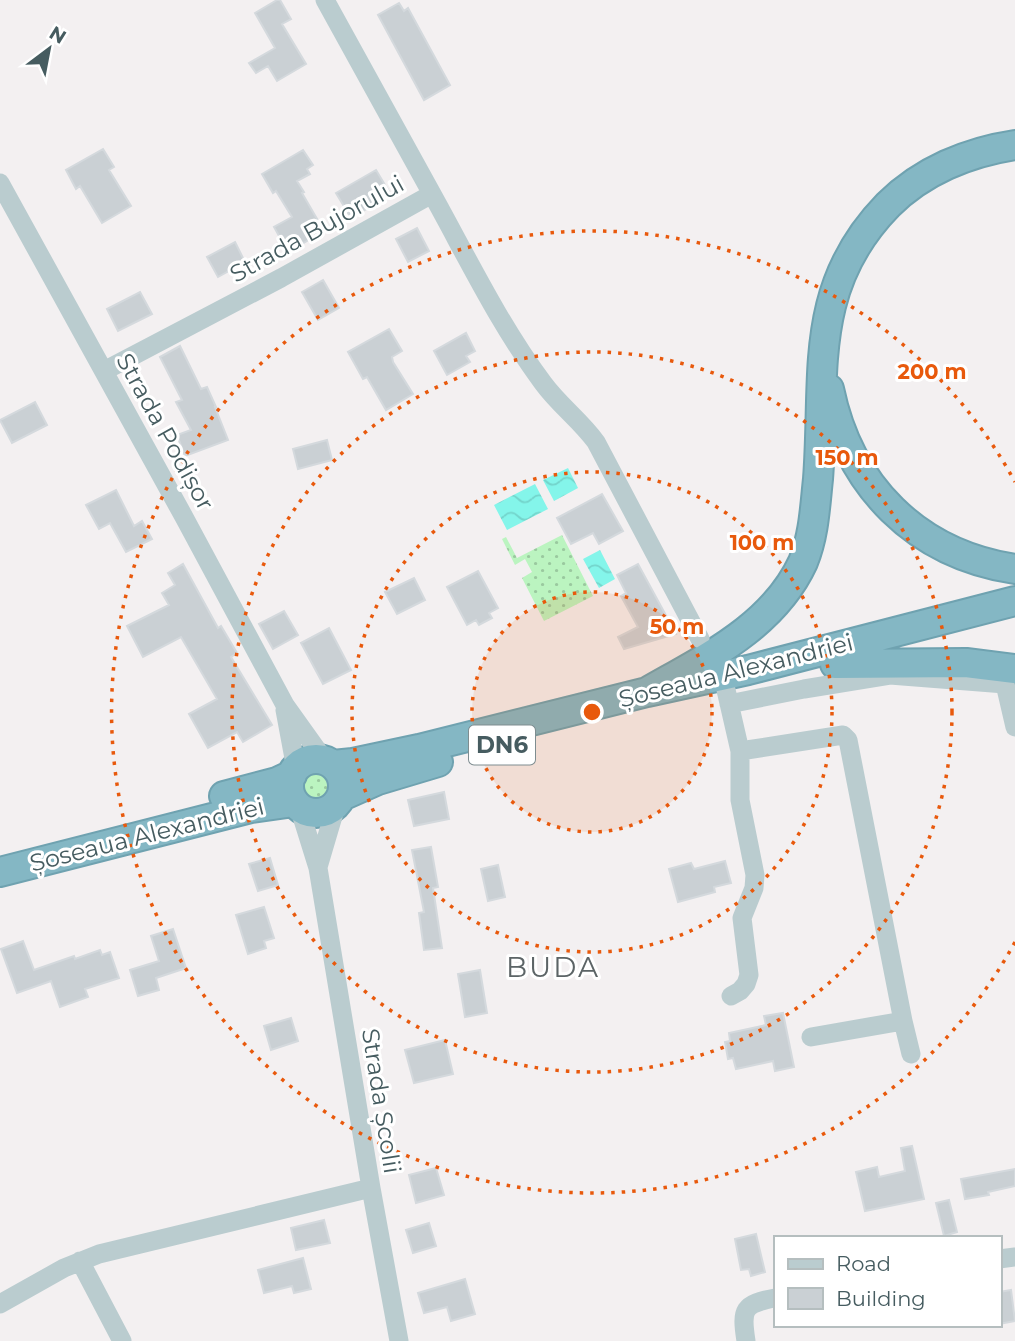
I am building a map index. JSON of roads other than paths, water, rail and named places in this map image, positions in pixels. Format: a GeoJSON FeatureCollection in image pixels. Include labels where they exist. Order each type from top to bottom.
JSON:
{"type":"FeatureCollection","features":[{"type":"Feature","properties":{"kind":"highway"},"geometry":{"type":"LineString","coordinates":[[647,692],[738,638],[781,596],[802,564],[810,544],[814,522],[825,331],[835,287],[857,243],[874,220],[904,192],[935,170],[976,153],[1015,145]]}},
{"type":"Feature","properties":{"kind":"highway"},"geometry":{"type":"LineString","coordinates":[[823,358],[830,394],[850,452],[888,506],[914,529],[942,547],[970,559],[1015,569]]}},
{"type":"Feature","properties":{"kind":"highway","name":"Șoseaua Alexandriei"},"geometry":{"type":"LineString","coordinates":[[0,872],[251,808],[295,788],[310,760],[353,763],[419,749],[647,692],[748,670],[1015,601]]}},
{"type":"Feature","properties":{"kind":"highway","name":"Șoseaua Alexandriei"},"geometry":{"type":"LineString","coordinates":[[0,853],[277,782],[295,788],[307,812],[327,811],[339,801],[378,780],[437,762],[557,731],[728,697],[835,664],[1015,618]]}},
{"type":"Feature","properties":{"kind":"highway"},"geometry":{"type":"LineString","coordinates":[[835,664],[966,663],[1015,669]]}},
{"type":"Feature","properties":{"kind":"highway"},"geometry":{"type":"LineString","coordinates":[[329,763],[342,779],[339,801]]}},
{"type":"Feature","properties":{"kind":"street","name":"Strada Bujorului"},"geometry":{"type":"LineString","coordinates":[[104,371],[281,278],[432,194],[325,0]]}},
{"type":"Feature","properties":{"kind":"street","name":"Strada Podișor"},"geometry":{"type":"LineString","coordinates":[[0,183],[285,705],[329,763]]}},
{"type":"Feature","properties":{"kind":"street"},"geometry":{"type":"LineString","coordinates":[[432,194],[512,339],[556,400],[577,418],[596,442],[700,639]]}},
{"type":"Feature","properties":{"kind":"street"},"geometry":{"type":"LineString","coordinates":[[731,996],[746,985],[749,975],[742,918],[754,888],[755,875],[740,800],[740,751],[728,697],[804,689],[890,675],[1005,684],[1015,727]]}},
{"type":"Feature","properties":{"kind":"street","name":"Strada Podișor"},"geometry":{"type":"LineString","coordinates":[[285,705],[295,788]]}},
{"type":"Feature","properties":{"kind":"street"},"geometry":{"type":"LineString","coordinates":[[740,751],[843,735],[846,737],[911,1054]]}},
{"type":"Feature","properties":{"kind":"street","name":"Strada Școlii"},"geometry":{"type":"LineString","coordinates":[[295,788],[318,868],[399,1341]]}},
{"type":"Feature","properties":{"kind":"street","name":"Strada Școlii"},"geometry":{"type":"LineString","coordinates":[[318,868],[339,801]]}},
{"type":"Feature","properties":{"kind":"street"},"geometry":{"type":"LineString","coordinates":[[811,1037],[903,1021]]}},
{"type":"Feature","properties":{"kind":"street"},"geometry":{"type":"LineString","coordinates":[[0,1304],[80,1261],[99,1254],[371,1188]]}},
{"type":"Feature","properties":{"kind":"street"},"geometry":{"type":"LineString","coordinates":[[80,1261],[122,1341]]}},
{"type":"Feature","properties":{"kind":"street"},"geometry":{"type":"LineString","coordinates":[[746,1341],[743,1324],[748,1307],[755,1302],[774,1298]]}},
{"type":"Feature","properties":{"kind":"water"},"geometry":{"type":"Polygon","coordinates":[[[568,468],[578,488],[554,501],[543,480],[568,468]]]}},
{"type":"Feature","properties":{"kind":"water"},"geometry":{"type":"Polygon","coordinates":[[[535,484],[548,509],[507,530],[494,505],[535,484]]]}},
{"type":"Feature","properties":{"kind":"water"},"geometry":{"type":"Polygon","coordinates":[[[600,550],[615,579],[599,588],[583,559],[600,550]]]}},
{"type":"Feature","properties":{"kind":"district","name":"BUDA"},"geometry":{"type":"Point","coordinates":[553,967]}}]}
